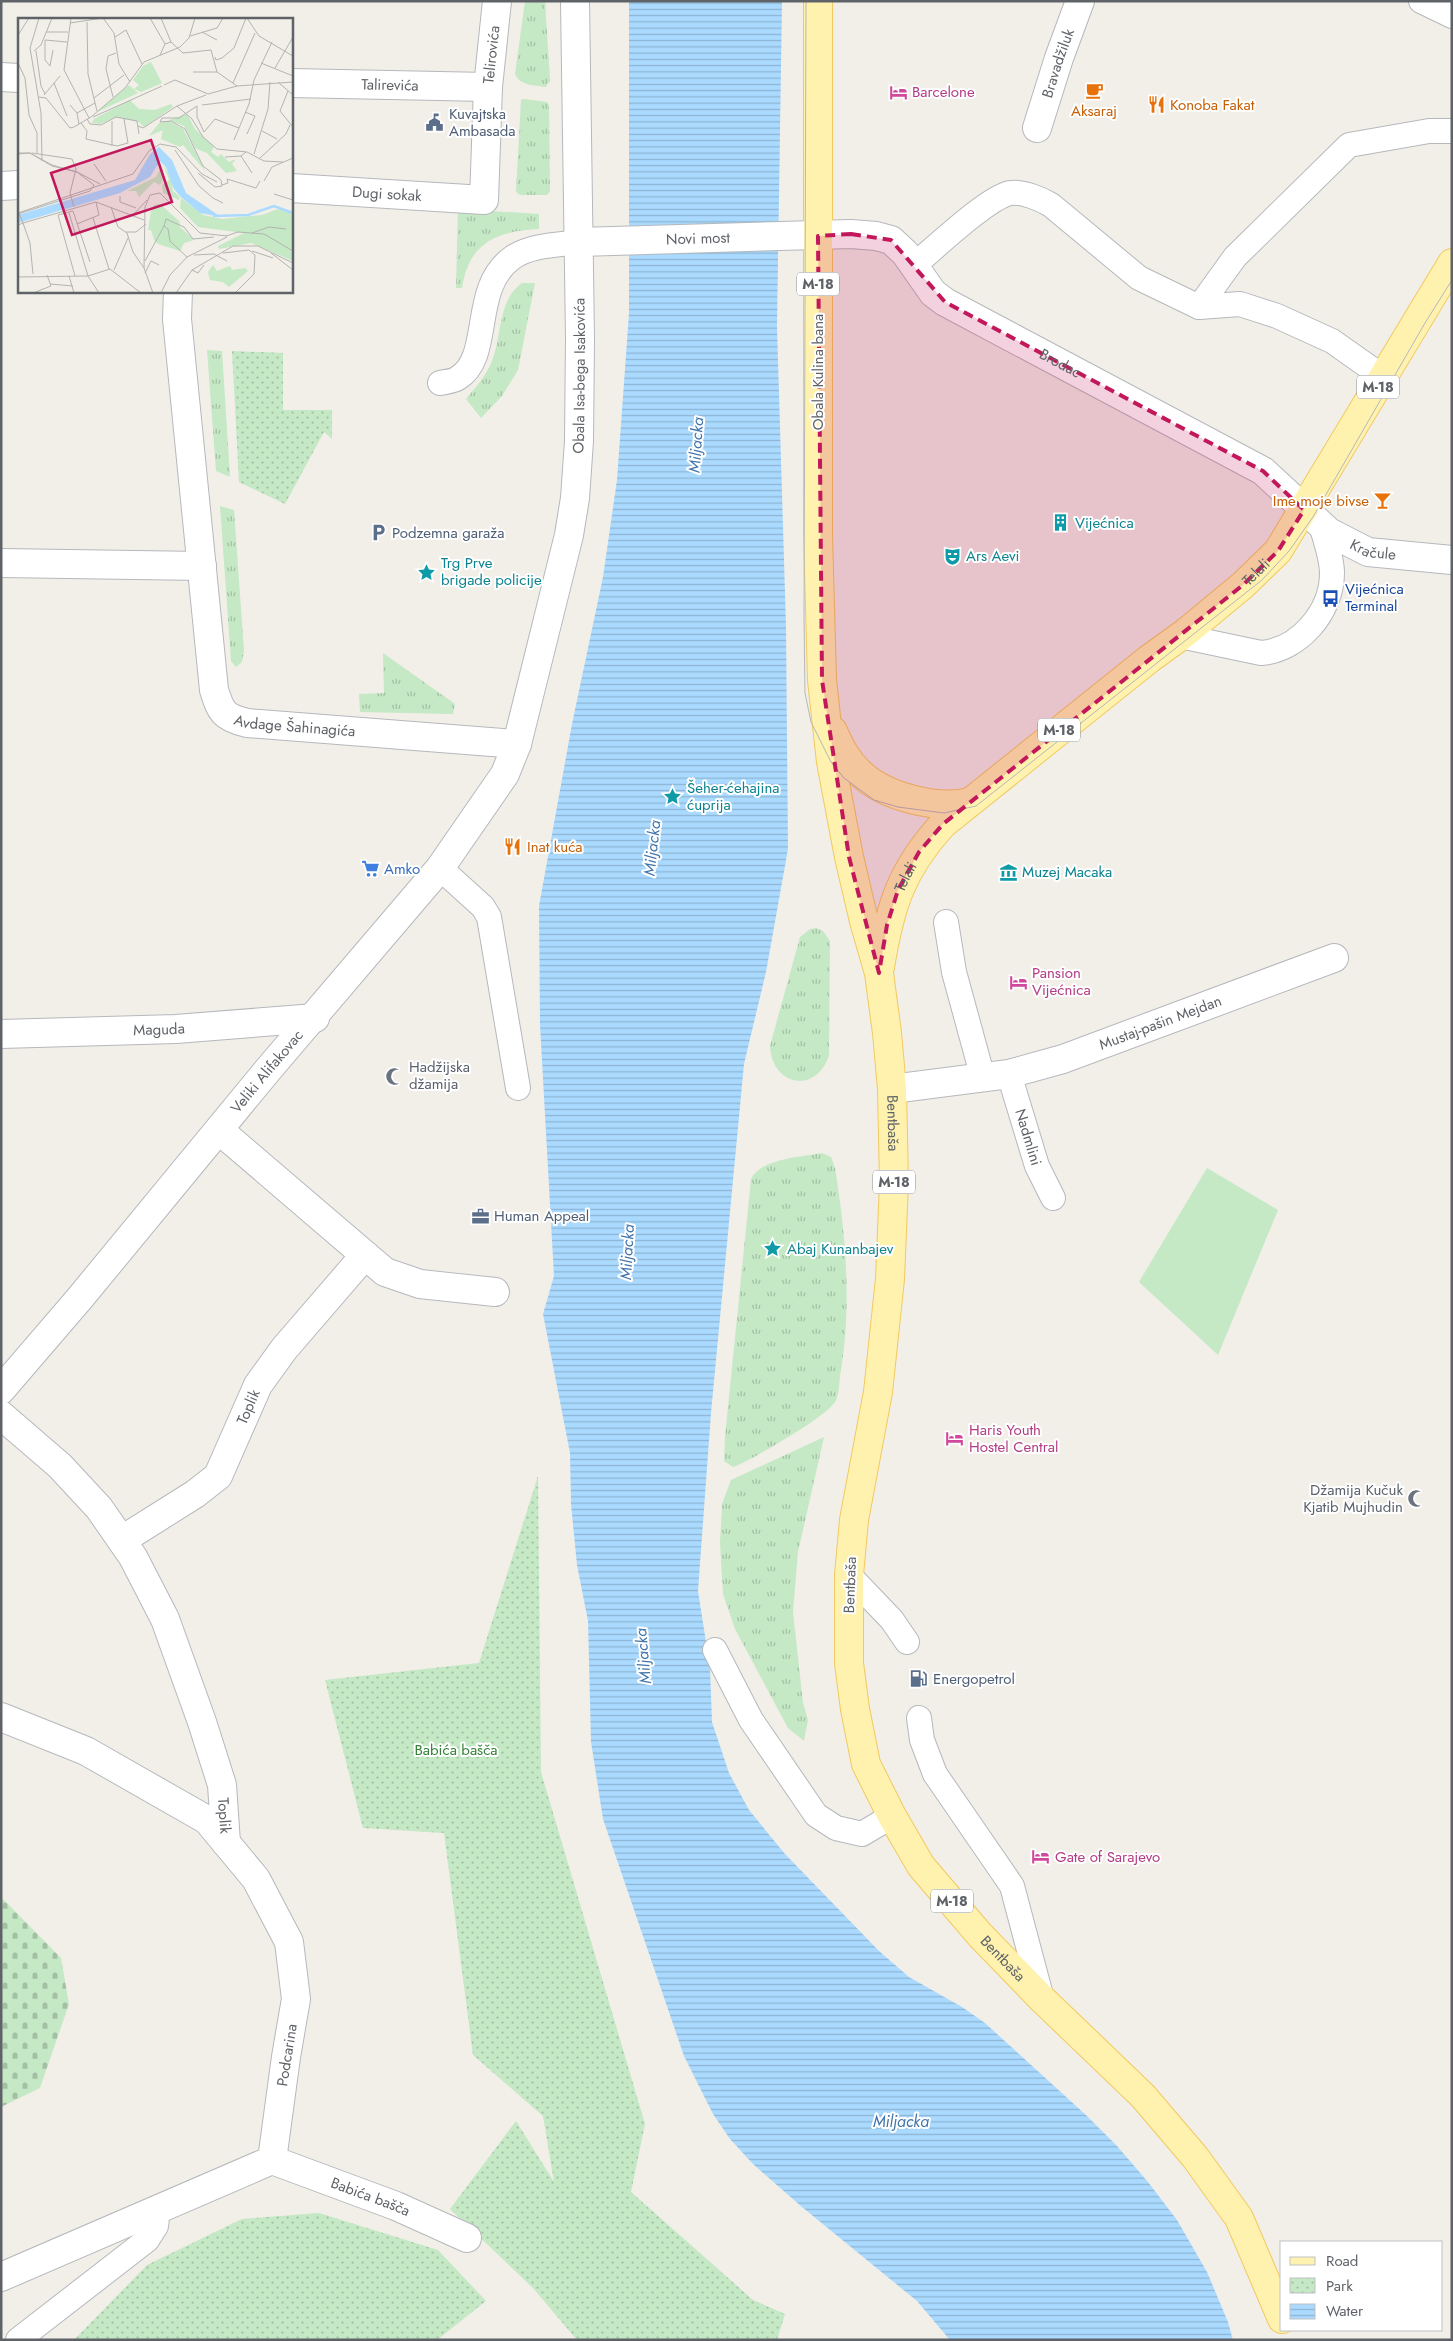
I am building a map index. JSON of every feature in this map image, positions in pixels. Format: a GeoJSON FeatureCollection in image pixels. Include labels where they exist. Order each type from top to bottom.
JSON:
{"type":"FeatureCollection","features":[{"type":"Feature","properties":{"kind":"main road","name":"Obala Kulina bana"},"geometry":{"type":"LineString","coordinates":[[818,1],[818,535],[820,652],[824,713]]}},
{"type":"Feature","properties":{"kind":"main road","name":"Telali"},"geometry":{"type":"LineString","coordinates":[[879,973],[887,925],[898,890],[919,852],[943,824],[1243,585],[1312,517],[1383,377],[1452,263]]}},
{"type":"Feature","properties":{"kind":"main road","name":"Telali"},"geometry":{"type":"LineString","coordinates":[[824,713],[842,751],[862,776],[919,802],[939,806],[956,806],[970,802]]}},
{"type":"Feature","properties":{"kind":"main road","name":"Bentbaša"},"geometry":{"type":"LineString","coordinates":[[824,713],[848,858],[879,973],[888,1033],[892,1089],[894,1183],[890,1279],[878,1392],[854,1520],[849,1575],[849,1663],[855,1709],[866,1764],[892,1816],[921,1866],[980,1934],[1042,1999],[1143,2096],[1195,2157],[1238,2218],[1280,2314]]}},
{"type":"Feature","properties":{"kind":"street","name":"Telirovića"},"geometry":{"type":"LineString","coordinates":[[484,200],[488,87],[497,1]]}},
{"type":"Feature","properties":{"kind":"street","name":"Obala Isa-bega Isakovića"},"geometry":{"type":"LineString","coordinates":[[517,744],[569,535],[579,441],[579,242],[574,1]]}},
{"type":"Feature","properties":{"kind":"street","name":"Bravadžiluk"},"geometry":{"type":"LineString","coordinates":[[1037,128],[1059,58],[1080,1]]}},
{"type":"Feature","properties":{"kind":"street"},"geometry":{"type":"LineString","coordinates":[[1,77],[18,78]]}},
{"type":"Feature","properties":{"kind":"street","name":"Talirevića"},"geometry":{"type":"LineString","coordinates":[[292,83],[488,87]]}},
{"type":"Feature","properties":{"kind":"street"},"geometry":{"type":"LineString","coordinates":[[1,186],[18,185]]}},
{"type":"Feature","properties":{"kind":"street","name":"Dugi sokak"},"geometry":{"type":"LineString","coordinates":[[292,188],[484,200]]}},
{"type":"Feature","properties":{"kind":"street","name":"Brodac"},"geometry":{"type":"LineString","coordinates":[[818,236],[851,234],[876,236],[891,240],[905,253],[932,293],[945,302],[1263,471],[1312,517]]}},
{"type":"Feature","properties":{"kind":"street","name":"Novi most"},"geometry":{"type":"LineString","coordinates":[[579,242],[818,236]]}},
{"type":"Feature","properties":{"kind":"street","name":"Avdage Šahinagića"},"geometry":{"type":"LineString","coordinates":[[178,292],[177,319],[214,690],[220,708],[229,718],[247,723],[517,744]]}},
{"type":"Feature","properties":{"kind":"street","name":"Kračule"},"geometry":{"type":"LineString","coordinates":[[1312,517],[1329,532],[1368,552],[1452,560]]}},
{"type":"Feature","properties":{"kind":"street"},"geometry":{"type":"LineString","coordinates":[[1,564],[202,566]]}},
{"type":"Feature","properties":{"kind":"street","name":"Veliki Alifakovac"},"geometry":{"type":"LineString","coordinates":[[1,1390],[440,868],[505,774],[517,744]]}},
{"type":"Feature","properties":{"kind":"street","name":"Mustaj-pašin Mejdan"},"geometry":{"type":"LineString","coordinates":[[892,1089],[996,1076],[1063,1059],[1334,958]]}},
{"type":"Feature","properties":{"kind":"street","name":"Maguda"},"geometry":{"type":"LineString","coordinates":[[1,1034],[176,1028],[315,1018]]}},
{"type":"Feature","properties":{"kind":"street"},"geometry":{"type":"LineString","coordinates":[[219,1130],[385,1272],[420,1284],[495,1292]]}},
{"type":"Feature","properties":{"kind":"street","name":"Toplik"},"geometry":{"type":"LineString","coordinates":[[122,1540],[195,1494],[218,1476],[258,1385],[284,1348],[365,1255]]}},
{"type":"Feature","properties":{"kind":"street","name":"Toplik"},"geometry":{"type":"LineString","coordinates":[[1,1416],[60,1466],[99,1508],[133,1557],[165,1619],[202,1722],[222,1786],[226,1843]]}},
{"type":"Feature","properties":{"kind":"street","name":"Podcarina"},"geometry":{"type":"LineString","coordinates":[[1,1717],[86,1750],[207,1820],[256,1879],[289,1942],[296,1999],[272,2160]]}},
{"type":"Feature","properties":{"kind":"street"},"geometry":{"type":"LineString","coordinates":[[1,2277],[272,2160]]}},
{"type":"Feature","properties":{"kind":"street","name":"Babića bašča"},"geometry":{"type":"LineString","coordinates":[[272,2160],[396,2206],[467,2238]]}},
{"type":"Feature","properties":{"kind":"lane"},"geometry":{"type":"LineString","coordinates":[[1421,1],[1452,16]]}},
{"type":"Feature","properties":{"kind":"lane"},"geometry":{"type":"LineString","coordinates":[[1199,306],[1235,257],[1349,145],[1429,131],[1452,131]]}},
{"type":"Feature","properties":{"kind":"lane"},"geometry":{"type":"LineString","coordinates":[[913,266],[990,202],[1011,193],[1040,199],[1051,204],[1139,278],[1199,306],[1240,304],[1277,316],[1332,341],[1383,377]]}},
{"type":"Feature","properties":{"kind":"lane"},"geometry":{"type":"LineString","coordinates":[[440,383],[459,378],[469,367],[476,352],[481,332],[485,298],[491,283],[502,268],[512,258],[533,248],[579,242]]}},
{"type":"Feature","properties":{"kind":"lane"},"geometry":{"type":"LineString","coordinates":[[1180,636],[1261,653],[1274,652],[1298,639],[1318,616],[1329,591],[1332,575],[1331,560],[1312,517]]}},
{"type":"Feature","properties":{"kind":"lane"},"geometry":{"type":"LineString","coordinates":[[440,868],[483,907],[489,917],[518,1088]]}},
{"type":"Feature","properties":{"kind":"lane"},"geometry":{"type":"LineString","coordinates":[[946,922],[954,972],[996,1076]]}},
{"type":"Feature","properties":{"kind":"lane","name":"Nadmlini"},"geometry":{"type":"LineString","coordinates":[[996,1076],[1053,1198]]}},
{"type":"Feature","properties":{"kind":"lane"},"geometry":{"type":"LineString","coordinates":[[849,1575],[892,1620],[907,1642]]}},
{"type":"Feature","properties":{"kind":"lane"},"geometry":{"type":"LineString","coordinates":[[715,1650],[751,1720],[816,1815],[836,1828],[862,1834],[892,1816]]}},
{"type":"Feature","properties":{"kind":"lane"},"geometry":{"type":"LineString","coordinates":[[918,1718],[922,1740],[935,1774],[1012,1886],[1042,1999]]}},
{"type":"Feature","properties":{"kind":"lane"},"geometry":{"type":"LineString","coordinates":[[18,2340],[147,2240],[156,2226],[158,2210]]}},
{"type":"Feature","properties":{"kind":"highlighted area"},"geometry":{"type":"Polygon","coordinates":[[[851,234],[891,240],[945,302],[1263,471],[1304,510],[1278,551],[1243,585],[943,824],[919,852],[898,890],[887,925],[879,973],[849,857],[822,680],[818,236],[851,234]]]}},
{"type":"Feature","properties":{"kind":"green space"},"geometry":{"type":"Polygon","coordinates":[[[525,1],[545,1],[550,80],[546,87],[524,83],[515,74],[525,1]]]}},
{"type":"Feature","properties":{"kind":"green space"},"geometry":{"type":"Polygon","coordinates":[[[521,100],[547,102],[549,105],[550,191],[547,195],[520,195],[516,192],[521,100]]]}},
{"type":"Feature","properties":{"kind":"green space"},"geometry":{"type":"Polygon","coordinates":[[[458,209],[539,214],[539,229],[524,230],[498,236],[487,242],[471,260],[462,288],[456,288],[458,209]]]}},
{"type":"Feature","properties":{"kind":"green space"},"geometry":{"type":"Polygon","coordinates":[[[522,283],[535,283],[518,370],[502,396],[481,418],[466,399],[481,381],[490,366],[505,308],[514,290],[522,283]]]}},
{"type":"Feature","properties":{"kind":"green space"},"geometry":{"type":"Polygon","coordinates":[[[207,350],[222,351],[230,477],[216,471],[207,350]]]}},
{"type":"Feature","properties":{"kind":"green space"},"geometry":{"type":"Polygon","coordinates":[[[232,351],[283,353],[283,410],[332,410],[332,439],[324,432],[285,504],[239,482],[232,351]]]}},
{"type":"Feature","properties":{"kind":"green space"},"geometry":{"type":"Polygon","coordinates":[[[220,506],[234,510],[244,651],[242,662],[236,667],[231,661],[220,506]]]}},
{"type":"Feature","properties":{"kind":"green space"},"geometry":{"type":"Polygon","coordinates":[[[383,653],[455,704],[453,714],[360,712],[359,694],[384,693],[383,653]]]}},
{"type":"Feature","properties":{"kind":"green space"},"geometry":{"type":"Polygon","coordinates":[[[816,928],[823,931],[830,941],[829,1055],[823,1067],[815,1076],[806,1080],[796,1080],[786,1077],[778,1070],[773,1060],[770,1046],[800,937],[810,929],[816,928]]]}},
{"type":"Feature","properties":{"kind":"green space"},"geometry":{"type":"Polygon","coordinates":[[[822,1153],[831,1157],[835,1168],[845,1246],[846,1324],[837,1397],[829,1409],[818,1418],[770,1448],[733,1467],[724,1461],[725,1437],[751,1179],[756,1172],[772,1163],[822,1153]]]}},
{"type":"Feature","properties":{"kind":"green space"},"geometry":{"type":"Polygon","coordinates":[[[1207,1168],[1278,1210],[1218,1355],[1139,1282],[1207,1168]]]}},
{"type":"Feature","properties":{"kind":"green space"},"geometry":{"type":"Polygon","coordinates":[[[824,1437],[798,1552],[793,1612],[803,1703],[808,1720],[804,1741],[788,1728],[735,1629],[723,1594],[720,1543],[722,1504],[731,1480],[824,1437]]]}},
{"type":"Feature","properties":{"kind":"green space","name":"Babića bašča"},"geometry":{"type":"Polygon","coordinates":[[[538,1476],[541,1772],[645,2124],[631,2192],[753,2300],[785,2314],[777,2340],[577,2340],[533,2288],[450,2209],[516,2121],[554,2182],[543,2116],[473,2055],[444,1833],[363,1828],[325,1680],[479,1663],[538,1476]]]}},
{"type":"Feature","properties":{"kind":"green space"},"geometry":{"type":"Polygon","coordinates":[[[1,1897],[61,1958],[69,2004],[40,2088],[1,2107],[1,1897]]]}},
{"type":"Feature","properties":{"kind":"green space"},"geometry":{"type":"Polygon","coordinates":[[[319,2213],[438,2250],[486,2301],[437,2340],[74,2340],[147,2265],[242,2219],[319,2213]]]}},
{"type":"Feature","properties":{"kind":"water","name":"Miljacka"},"geometry":{"type":"Polygon","coordinates":[[[629,1],[782,1],[777,327],[786,626],[788,849],[766,972],[744,1064],[711,1413],[698,1591],[710,1668],[712,1722],[729,1773],[749,1810],[785,1854],[879,1951],[909,1977],[962,2007],[985,2023],[1087,2116],[1117,2146],[1148,2182],[1177,2220],[1207,2272],[1228,2322],[1233,2340],[950,2340],[917,2301],[802,2207],[753,2164],[730,2139],[713,2114],[684,2056],[603,1819],[591,1742],[588,1621],[577,1565],[571,1504],[570,1453],[543,1314],[554,1276],[540,1025],[539,906],[572,724],[603,577],[617,480],[629,313],[629,1]]]}},
{"type":"Feature","properties":{"kind":"tram line"},"geometry":{"type":"LineString","coordinates":[[806,1],[805,693],[811,722],[831,762],[844,778],[874,800],[898,807],[944,813],[976,806],[1262,580],[1289,551],[1313,517],[1425,323],[1452,280]]}},
{"type":"Feature","properties":{"kind":"place","name":"Aksaraj"},"geometry":{"type":"Point","coordinates":[1094,90]}},
{"type":"Feature","properties":{"kind":"place","name":"Barcelone"},"geometry":{"type":"Point","coordinates":[898,92]}},
{"type":"Feature","properties":{"kind":"place","name":"Konoba Fakat"},"geometry":{"type":"Point","coordinates":[1156,105]}},
{"type":"Feature","properties":{"kind":"place","name":"Kuvajtska Ambasada"},"geometry":{"type":"Point","coordinates":[435,123]}},
{"type":"Feature","properties":{"kind":"place","name":"Ime moje bivse"},"geometry":{"type":"Point","coordinates":[1383,501]}},
{"type":"Feature","properties":{"kind":"place","name":"Vijećnica"},"geometry":{"type":"Point","coordinates":[1061,523]}},
{"type":"Feature","properties":{"kind":"place","name":"Podzemna garaža"},"geometry":{"type":"Point","coordinates":[378,533]}},
{"type":"Feature","properties":{"kind":"place","name":"Ars Aevi"},"geometry":{"type":"Point","coordinates":[952,556]}},
{"type":"Feature","properties":{"kind":"place","name":"Trg Prve brigade policije"},"geometry":{"type":"Point","coordinates":[427,572]}},
{"type":"Feature","properties":{"kind":"place","name":"Vijećnica Terminal"},"geometry":{"type":"Point","coordinates":[1331,598]}},
{"type":"Feature","properties":{"kind":"place","name":"Šeher-ćehajina ćuprija"},"geometry":{"type":"Point","coordinates":[673,797]}},
{"type":"Feature","properties":{"kind":"place","name":"Inat kuća"},"geometry":{"type":"Point","coordinates":[513,847]}},
{"type":"Feature","properties":{"kind":"place","name":"Amko"},"geometry":{"type":"Point","coordinates":[370,869]}},
{"type":"Feature","properties":{"kind":"place","name":"Muzej Macaka"},"geometry":{"type":"Point","coordinates":[1008,872]}},
{"type":"Feature","properties":{"kind":"place","name":"Pansion Vijećnica"},"geometry":{"type":"Point","coordinates":[1018,982]}},
{"type":"Feature","properties":{"kind":"place","name":"Hadžijska džamija"},"geometry":{"type":"Point","coordinates":[395,1076]}},
{"type":"Feature","properties":{"kind":"place","name":"Human Appeal"},"geometry":{"type":"Point","coordinates":[480,1216]}},
{"type":"Feature","properties":{"kind":"place","name":"Abaj Kunanbajev"},"geometry":{"type":"Point","coordinates":[773,1249]}},
{"type":"Feature","properties":{"kind":"place","name":"Haris Youth Hostel Central"},"geometry":{"type":"Point","coordinates":[955,1439]}},
{"type":"Feature","properties":{"kind":"place","name":"Džamija Kučuk Kjatib Mujhudin"},"geometry":{"type":"Point","coordinates":[1417,1499]}},
{"type":"Feature","properties":{"kind":"place","name":"Energopetrol"},"geometry":{"type":"Point","coordinates":[919,1679]}},
{"type":"Feature","properties":{"kind":"place","name":"Gate of Sarajevo"},"geometry":{"type":"Point","coordinates":[1041,1857]}}]}
